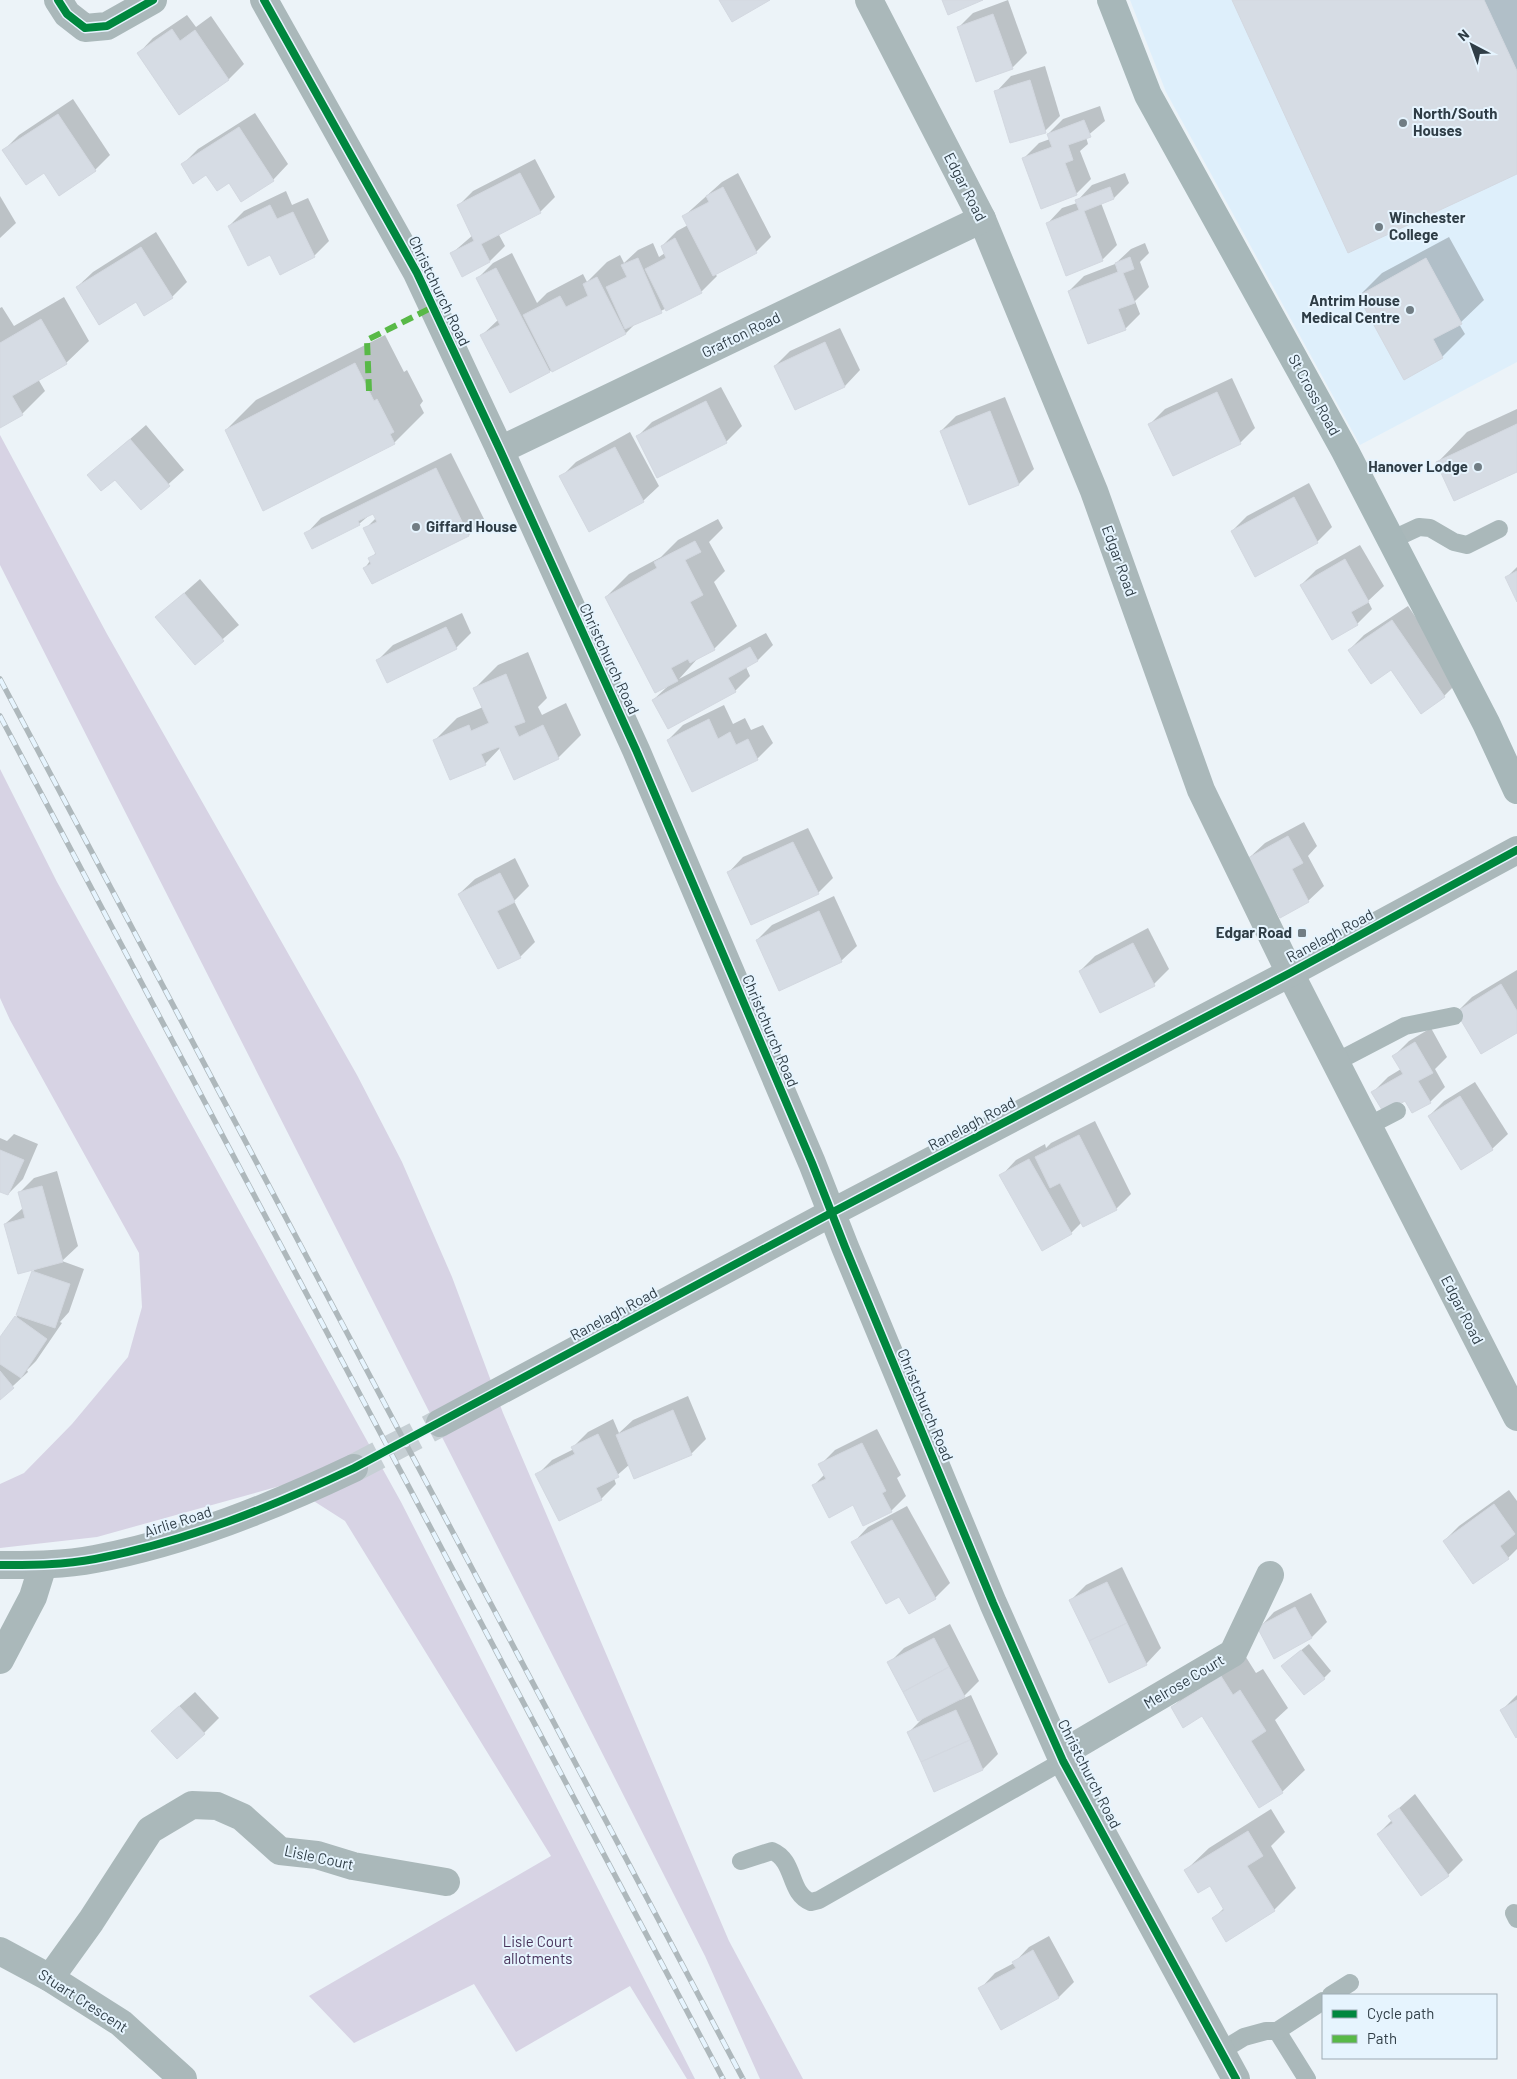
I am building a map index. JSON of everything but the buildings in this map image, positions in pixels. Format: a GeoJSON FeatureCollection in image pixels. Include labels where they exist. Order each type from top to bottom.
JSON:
{"type":"FeatureCollection","features":[{"type":"Feature","properties":{"kind":"main road","name":"St Cross Road"},"geometry":{"type":"LineString","coordinates":[[1111,0],[1148,95],[1340,443],[1486,723],[1517,790]]}},
{"type":"Feature","properties":{"kind":"street"},"geometry":{"type":"LineString","coordinates":[[58,0],[67,14],[85,28],[107,26],[153,0]]}},
{"type":"Feature","properties":{"kind":"street","name":"Christchurch Road"},"geometry":{"type":"LineString","coordinates":[[264,0],[417,273],[500,450],[636,750],[833,1212],[844,1247],[992,1603],[1062,1758],[1236,2079]]}},
{"type":"Feature","properties":{"kind":"street","name":"Edgar Road"},"geometry":{"type":"LineString","coordinates":[[870,0],[982,219],[1094,491],[1201,790],[1290,973],[1517,1417]]}},
{"type":"Feature","properties":{"kind":"street","name":"Grafton Road"},"geometry":{"type":"LineString","coordinates":[[500,450],[982,219]]}},
{"type":"Feature","properties":{"kind":"street","name":"Ranelagh Road"},"geometry":{"type":"LineString","coordinates":[[440,1423],[833,1212],[1290,973],[1517,850]]}},
{"type":"Feature","properties":{"kind":"street","name":"Airlie Road"},"geometry":{"type":"LineString","coordinates":[[0,1565],[43,1565],[95,1559],[158,1544],[285,1501],[354,1468]]}},
{"type":"Feature","properties":{"kind":"street"},"geometry":{"type":"LineString","coordinates":[[0,1660],[33,1597],[43,1565]]}},
{"type":"Feature","properties":{"kind":"street","name":"Melrose Court"},"geometry":{"type":"LineString","coordinates":[[1062,1758],[1233,1653],[1270,1575]]}},
{"type":"Feature","properties":{"kind":"street","name":"Lisle Court"},"geometry":{"type":"LineString","coordinates":[[50,1978],[150,1830],[192,1805],[216,1806],[242,1817],[258,1834],[280,1851],[317,1855],[353,1866],[446,1882]]}},
{"type":"Feature","properties":{"kind":"street","name":"Stuart Crescent"},"geometry":{"type":"LineString","coordinates":[[0,1951],[50,1978],[121,2022],[183,2079]]}},
{"type":"Feature","properties":{"kind":"lane"},"geometry":{"type":"LineString","coordinates":[[1390,540],[1419,527],[1430,528],[1454,542],[1467,545],[1499,528]]}},
{"type":"Feature","properties":{"kind":"lane"},"geometry":{"type":"LineString","coordinates":[[1336,1062],[1405,1026],[1454,1016]]}},
{"type":"Feature","properties":{"kind":"lane"},"geometry":{"type":"LineString","coordinates":[[1368,1126],[1397,1112]]}},
{"type":"Feature","properties":{"kind":"lane"},"geometry":{"type":"LineString","coordinates":[[741,1860],[772,1851],[779,1854],[786,1860],[799,1894],[811,1902],[819,1900],[1062,1758]]}},
{"type":"Feature","properties":{"kind":"lane"},"geometry":{"type":"LineString","coordinates":[[1333,1994],[1350,1983]]}},
{"type":"Feature","properties":{"kind":"lane"},"geometry":{"type":"LineString","coordinates":[[1221,2051],[1244,2037],[1266,2031],[1278,2032],[1322,2002]]}},
{"type":"Feature","properties":{"kind":"lane"},"geometry":{"type":"LineString","coordinates":[[1278,2032],[1306,2079]]}},
{"type":"Feature","properties":{"kind":"shaded area","name":"Winchester College"},"geometry":{"type":"Polygon","coordinates":[[[1130,0],[1517,0],[1517,362],[1360,445],[1166,92],[1130,0]]]}},
{"type":"Feature","properties":{"kind":"green space"},"geometry":{"type":"Polygon","coordinates":[[[0,435],[107,634],[357,1075],[402,1162],[452,1277],[503,1413],[729,1941],[803,2079],[760,2079],[705,1956],[0,565],[0,435]]]}},
{"type":"Feature","properties":{"kind":"green space","name":"Lisle Court allotments"},"geometry":{"type":"Polygon","coordinates":[[[0,769],[57,882],[401,1502],[695,2079],[687,2079],[630,1986],[516,2052],[474,1984],[354,2043],[309,1996],[551,1856],[345,1521],[287,1484],[97,1537],[0,1548],[0,1484],[24,1473],[72,1424],[128,1357],[142,1307],[139,1253],[10,1020],[0,998],[0,769]]]}},
{"type":"Feature","properties":{"kind":"tunnel"},"geometry":{"type":"LineString","coordinates":[[354,1468],[440,1423]]}},
{"type":"Feature","properties":{"kind":"railway"},"geometry":{"type":"LineString","coordinates":[[0,679],[743,2079]]}},
{"type":"Feature","properties":{"kind":"railway"},"geometry":{"type":"LineString","coordinates":[[0,716],[723,2079]]}},
{"type":"Feature","properties":{"kind":"marked path"},"geometry":{"type":"LineString","coordinates":[[369,391],[367,340],[433,307]]}},
{"type":"Feature","properties":{"kind":"cycle path"},"geometry":{"type":"LineString","coordinates":[[58,0],[67,14],[85,28],[107,26],[153,0]]}},
{"type":"Feature","properties":{"kind":"cycle path"},"geometry":{"type":"LineString","coordinates":[[264,0],[417,273],[500,450],[636,750],[812,1163],[993,1603],[1063,1761],[1236,2079]]}},
{"type":"Feature","properties":{"kind":"cycle path"},"geometry":{"type":"LineString","coordinates":[[0,1565],[83,1561],[162,1543],[228,1522],[354,1468],[833,1212],[1290,973],[1517,850]]}},
{"type":"Feature","properties":{"kind":"place","name":"North/South Houses"},"geometry":{"type":"Point","coordinates":[1403,123]}},
{"type":"Feature","properties":{"kind":"place","name":"Winchester College"},"geometry":{"type":"Point","coordinates":[1379,227]}},
{"type":"Feature","properties":{"kind":"place","name":"Antrim House Medical Centre"},"geometry":{"type":"Point","coordinates":[1410,310]}},
{"type":"Feature","properties":{"kind":"place","name":"Hanover Lodge"},"geometry":{"type":"Point","coordinates":[1478,467]}},
{"type":"Feature","properties":{"kind":"place","name":"Giffard House"},"geometry":{"type":"Point","coordinates":[416,527]}},
{"type":"Feature","properties":{"kind":"place","name":"Edgar Road"},"geometry":{"type":"Point","coordinates":[1302,933]}}]}
